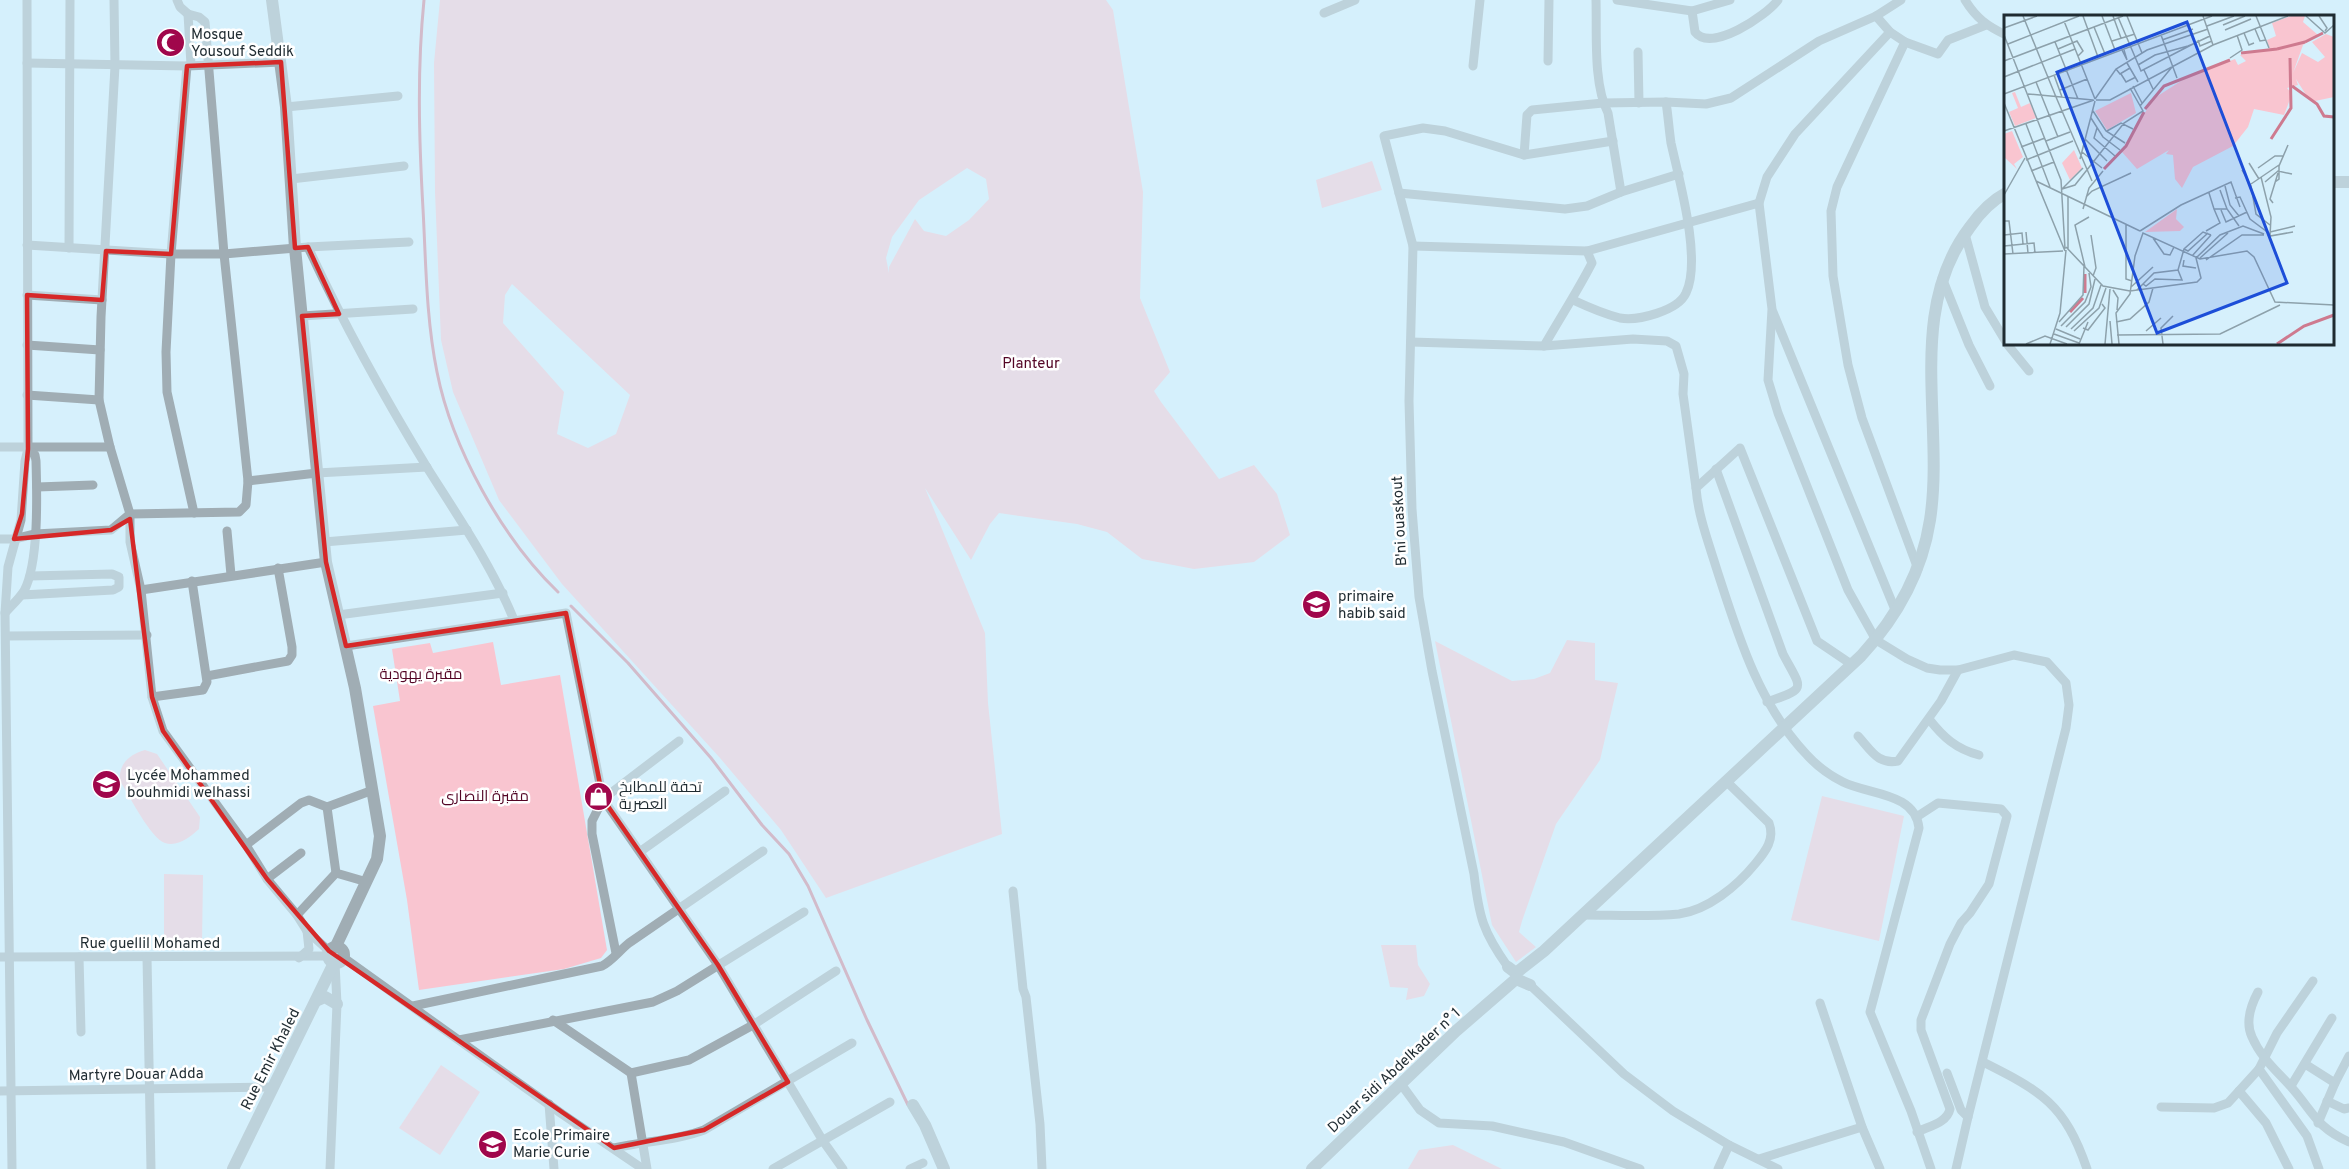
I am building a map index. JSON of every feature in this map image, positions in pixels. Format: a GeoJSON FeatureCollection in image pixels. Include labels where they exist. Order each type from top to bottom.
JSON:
{"type":"FeatureCollection","features":[{"type":"Feature","properties":{"kind":"street"},"geometry":{"type":"LineString","coordinates":[[12,1169],[5,957],[4,642],[8,567],[21,520],[28,448],[27,0]]}},
{"type":"Feature","properties":{"kind":"street"},"geometry":{"type":"LineString","coordinates":[[69,248],[70,0]]}},
{"type":"Feature","properties":{"kind":"street"},"geometry":{"type":"LineString","coordinates":[[114,0],[115,66],[99,399],[110,447],[130,514],[130,542],[141,590],[152,697],[164,731],[246,845],[267,879],[307,930],[335,956],[412,1006],[645,1169]]}},
{"type":"Feature","properties":{"kind":"street"},"geometry":{"type":"LineString","coordinates":[[0,539],[14,539],[35,534],[111,530],[130,514],[239,512],[246,505],[248,481],[224,254],[205,22],[200,17],[188,14],[180,7],[177,0]]}},
{"type":"Feature","properties":{"kind":"street","name":"Rue Emir Khaled"},"geometry":{"type":"LineString","coordinates":[[232,1169],[318,1000],[377,859],[380,836],[346,646],[326,562],[302,316],[301,247],[291,179],[286,107],[272,0]]}},
{"type":"Feature","properties":{"kind":"street"},"geometry":{"type":"LineString","coordinates":[[1324,13],[1355,0]]}},
{"type":"Feature","properties":{"kind":"street"},"geometry":{"type":"LineString","coordinates":[[1473,66],[1480,0]]}},
{"type":"Feature","properties":{"kind":"street"},"geometry":{"type":"LineString","coordinates":[[1548,61],[1549,0]]}},
{"type":"Feature","properties":{"kind":"street"},"geometry":{"type":"LineString","coordinates":[[1596,0],[1599,71],[1603,103],[1608,113],[1621,192]]}},
{"type":"Feature","properties":{"kind":"street"},"geometry":{"type":"LineString","coordinates":[[1617,0],[1692,11],[1730,0]]}},
{"type":"Feature","properties":{"kind":"street"},"geometry":{"type":"LineString","coordinates":[[1692,11],[1695,32],[1703,39],[1709,39],[1722,37],[1752,23],[1772,8],[1778,0]]}},
{"type":"Feature","properties":{"kind":"street"},"geometry":{"type":"LineString","coordinates":[[1613,141],[1524,155],[1527,115],[1532,110],[1603,103],[1706,104],[1731,98],[1819,41],[1876,16],[1901,0]]}},
{"type":"Feature","properties":{"kind":"street"},"geometry":{"type":"LineString","coordinates":[[1965,0],[1974,14],[1986,25],[2004,35]]}},
{"type":"Feature","properties":{"kind":"street"},"geometry":{"type":"LineString","coordinates":[[188,14],[189,66],[171,254],[166,352],[167,393],[194,513]]}},
{"type":"Feature","properties":{"kind":"street"},"geometry":{"type":"LineString","coordinates":[[1876,16],[1890,32],[1905,42],[1938,54],[1948,40],[1986,25]]}},
{"type":"Feature","properties":{"kind":"street"},"geometry":{"type":"LineString","coordinates":[[1890,32],[1795,134],[1767,177],[1759,203],[1772,309],[1768,380],[1778,413],[1848,590],[1876,640],[1927,668],[1958,670],[2014,655],[2047,662],[2066,683],[2069,705],[2066,728],[1956,1169]]}},
{"type":"Feature","properties":{"kind":"street"},"geometry":{"type":"LineString","coordinates":[[1905,42],[1837,187],[1831,211],[1833,276],[1848,365],[1862,418],[1919,569]]}},
{"type":"Feature","properties":{"kind":"street"},"geometry":{"type":"LineString","coordinates":[[1638,52],[1639,103]]}},
{"type":"Feature","properties":{"kind":"street"},"geometry":{"type":"LineString","coordinates":[[27,63],[189,66],[281,62]]}},
{"type":"Feature","properties":{"kind":"street"},"geometry":{"type":"LineString","coordinates":[[286,107],[399,96]]}},
{"type":"Feature","properties":{"kind":"street"},"geometry":{"type":"LineString","coordinates":[[1573,300],[1605,314],[1623,318],[1660,313],[1678,304],[1686,294],[1691,277],[1689,224],[1671,141],[1666,102]]}},
{"type":"Feature","properties":{"kind":"street","name":"B'ni ouaskout"},"geometry":{"type":"LineString","coordinates":[[1514,974],[1483,926],[1419,597],[1410,450],[1413,246],[1384,136],[1423,128],[1445,131],[1524,155]]}},
{"type":"Feature","properties":{"kind":"street"},"geometry":{"type":"LineString","coordinates":[[291,179],[404,166]]}},
{"type":"Feature","properties":{"kind":"street"},"geometry":{"type":"LineString","coordinates":[[1399,193],[1565,209],[1587,206],[1621,192],[1679,174]]}},
{"type":"Feature","properties":{"kind":"street","name":"Douar sidi Abdelkader n° 1"},"geometry":{"type":"LineString","coordinates":[[1312,1169],[1456,1031],[1499,995],[1514,974],[1538,956],[1785,728],[1876,640],[1896,612],[1919,569],[1930,520],[1933,473],[1931,392],[1934,316],[1942,278],[1950,256],[1965,234],[1983,211],[2004,195]]}},
{"type":"Feature","properties":{"kind":"street"},"geometry":{"type":"LineString","coordinates":[[1413,246],[1587,251],[1759,203]]}},
{"type":"Feature","properties":{"kind":"street"},"geometry":{"type":"LineString","coordinates":[[1965,234],[1985,307],[2004,340]]}},
{"type":"Feature","properties":{"kind":"street"},"geometry":{"type":"LineString","coordinates":[[27,245],[171,254],[224,254],[301,247],[409,242]]}},
{"type":"Feature","properties":{"kind":"street"},"geometry":{"type":"LineString","coordinates":[[301,247],[427,467],[468,530],[503,593],[514,620]]}},
{"type":"Feature","properties":{"kind":"street"},"geometry":{"type":"LineString","coordinates":[[1544,346],[1573,300],[1592,263],[1587,251]]}},
{"type":"Feature","properties":{"kind":"street"},"geometry":{"type":"LineString","coordinates":[[1942,278],[1969,345],[1990,386]]}},
{"type":"Feature","properties":{"kind":"street"},"geometry":{"type":"LineString","coordinates":[[27,295],[102,300]]}},
{"type":"Feature","properties":{"kind":"street"},"geometry":{"type":"LineString","coordinates":[[302,316],[413,309]]}},
{"type":"Feature","properties":{"kind":"street"},"geometry":{"type":"LineString","coordinates":[[1772,309],[1896,612]]}},
{"type":"Feature","properties":{"kind":"street"},"geometry":{"type":"LineString","coordinates":[[1411,342],[1544,346],[1633,339],[1667,341],[1676,346],[1684,374],[1683,394],[1697,505],[1726,596],[1767,702],[1806,754],[1824,771],[1844,783],[1899,800],[1918,816],[1919,828],[1870,1012],[1911,1111],[1931,1169]]}},
{"type":"Feature","properties":{"kind":"street"},"geometry":{"type":"LineString","coordinates":[[27,345],[100,350]]}},
{"type":"Feature","properties":{"kind":"street"},"geometry":{"type":"LineString","coordinates":[[2008,345],[2029,371]]}},
{"type":"Feature","properties":{"kind":"street"},"geometry":{"type":"LineString","coordinates":[[27,395],[99,399]]}},
{"type":"Feature","properties":{"kind":"street"},"geometry":{"type":"LineString","coordinates":[[0,447],[110,447]]}},
{"type":"Feature","properties":{"kind":"street"},"geometry":{"type":"LineString","coordinates":[[5,613],[22,595],[30,576],[37,487],[36,458],[28,448]]}},
{"type":"Feature","properties":{"kind":"street"},"geometry":{"type":"LineString","coordinates":[[1696,488],[1740,448],[1817,641],[1851,664]]}},
{"type":"Feature","properties":{"kind":"street"},"geometry":{"type":"LineString","coordinates":[[248,481],[317,473],[427,467]]}},
{"type":"Feature","properties":{"kind":"street"},"geometry":{"type":"LineString","coordinates":[[1716,469],[1783,654],[1798,682],[1798,688],[1794,693],[1767,702]]}},
{"type":"Feature","properties":{"kind":"street"},"geometry":{"type":"LineString","coordinates":[[37,487],[93,485]]}},
{"type":"Feature","properties":{"kind":"street"},"geometry":{"type":"LineString","coordinates":[[324,542],[468,530]]}},
{"type":"Feature","properties":{"kind":"street"},"geometry":{"type":"LineString","coordinates":[[227,531],[231,575]]}},
{"type":"Feature","properties":{"kind":"street"},"geometry":{"type":"LineString","coordinates":[[141,590],[326,562]]}},
{"type":"Feature","properties":{"kind":"street"},"geometry":{"type":"LineString","coordinates":[[207,676],[288,661],[292,655],[278,568]]}},
{"type":"Feature","properties":{"kind":"street"},"geometry":{"type":"LineString","coordinates":[[22,595],[113,590],[120,584],[119,577],[112,574],[30,576]]}},
{"type":"Feature","properties":{"kind":"street"},"geometry":{"type":"LineString","coordinates":[[152,697],[203,690],[207,682],[192,581]]}},
{"type":"Feature","properties":{"kind":"street"},"geometry":{"type":"LineString","coordinates":[[339,615],[503,593]]}},
{"type":"Feature","properties":{"kind":"street"},"geometry":{"type":"LineString","coordinates":[[346,646],[566,613],[603,799],[718,965],[822,1141],[843,1169]]}},
{"type":"Feature","properties":{"kind":"street"},"geometry":{"type":"LineString","coordinates":[[4,642],[147,635]]}},
{"type":"Feature","properties":{"kind":"street"},"geometry":{"type":"LineString","coordinates":[[1858,736],[1881,760],[1887,763],[1898,760],[1929,719],[1958,670]]}},
{"type":"Feature","properties":{"kind":"street"},"geometry":{"type":"LineString","coordinates":[[1929,719],[1941,734],[1957,747],[1979,755]]}},
{"type":"Feature","properties":{"kind":"street"},"geometry":{"type":"LineString","coordinates":[[616,953],[591,827],[603,799],[679,741]]}},
{"type":"Feature","properties":{"kind":"street"},"geometry":{"type":"LineString","coordinates":[[1582,915],[1681,914],[1709,904],[1748,873],[1763,855],[1771,840],[1772,831],[1769,823],[1726,781]]}},
{"type":"Feature","properties":{"kind":"street"},"geometry":{"type":"LineString","coordinates":[[246,845],[301,803],[309,800],[327,807],[373,790]]}},
{"type":"Feature","properties":{"kind":"street"},"geometry":{"type":"LineString","coordinates":[[641,851],[725,790]]}},
{"type":"Feature","properties":{"kind":"street"},"geometry":{"type":"LineString","coordinates":[[1917,1132],[1946,1119],[1950,1109],[1921,1030],[1922,1020],[1950,944],[1961,923],[1970,914],[1989,884],[2007,816],[2001,809],[1938,803],[1918,816]]}},
{"type":"Feature","properties":{"kind":"street"},"geometry":{"type":"LineString","coordinates":[[327,807],[336,873]]}},
{"type":"Feature","properties":{"kind":"street"},"geometry":{"type":"LineString","coordinates":[[412,1006],[602,966],[610,962],[616,953],[680,907],[763,851]]}},
{"type":"Feature","properties":{"kind":"street"},"geometry":{"type":"LineString","coordinates":[[267,879],[301,853]]}},
{"type":"Feature","properties":{"kind":"street"},"geometry":{"type":"LineString","coordinates":[[336,873],[367,882]]}},
{"type":"Feature","properties":{"kind":"street"},"geometry":{"type":"LineString","coordinates":[[297,915],[336,873]]}},
{"type":"Feature","properties":{"kind":"street"},"geometry":{"type":"LineString","coordinates":[[1013,891],[1023,989],[1034,1060],[1042,1169]]}},
{"type":"Feature","properties":{"kind":"street"},"geometry":{"type":"LineString","coordinates":[[459,1040],[653,1002],[676,992],[804,912]]}},
{"type":"Feature","properties":{"kind":"street"},"geometry":{"type":"LineString","coordinates":[[299,958],[309,949],[307,930]]}},
{"type":"Feature","properties":{"kind":"street"},"geometry":{"type":"LineString","coordinates":[[330,1169],[337,1004],[335,956]]}},
{"type":"Feature","properties":{"kind":"street","name":"Rue guellil Mohamed"},"geometry":{"type":"LineString","coordinates":[[5,957],[299,958],[335,956]]}},
{"type":"Feature","properties":{"kind":"street"},"geometry":{"type":"LineString","coordinates":[[79,957],[81,1032]]}},
{"type":"Feature","properties":{"kind":"street"},"geometry":{"type":"LineString","coordinates":[[147,957],[151,1169]]}},
{"type":"Feature","properties":{"kind":"street"},"geometry":{"type":"LineString","coordinates":[[631,1073],[689,1060],[753,1024],[836,971]]}},
{"type":"Feature","properties":{"kind":"street"},"geometry":{"type":"LineString","coordinates":[[1514,974],[1530,985],[1624,1074],[1673,1111],[1729,1144],[1778,1169]]}},
{"type":"Feature","properties":{"kind":"street"},"geometry":{"type":"LineString","coordinates":[[2162,1107],[2214,1108],[2228,1103],[2259,1069],[2277,1033],[2313,981]]}},
{"type":"Feature","properties":{"kind":"street"},"geometry":{"type":"LineString","coordinates":[[2258,992],[2251,1006],[2249,1022],[2252,1037],[2263,1059],[2291,1086],[2318,1123],[2349,1142]]}},
{"type":"Feature","properties":{"kind":"street"},"geometry":{"type":"LineString","coordinates":[[318,1000],[325,997],[337,1004]]}},
{"type":"Feature","properties":{"kind":"street"},"geometry":{"type":"LineString","coordinates":[[1820,1003],[1862,1127],[1880,1169]]}},
{"type":"Feature","properties":{"kind":"street"},"geometry":{"type":"LineString","coordinates":[[2291,1086],[2332,1018]]}},
{"type":"Feature","properties":{"kind":"street"},"geometry":{"type":"LineString","coordinates":[[553,1020],[631,1073],[643,1142],[645,1169]]}},
{"type":"Feature","properties":{"kind":"street"},"geometry":{"type":"LineString","coordinates":[[614,1148],[685,1137],[704,1130],[852,1043]]}},
{"type":"Feature","properties":{"kind":"street"},"geometry":{"type":"LineString","coordinates":[[2318,1123],[2349,1056]]}},
{"type":"Feature","properties":{"kind":"street"},"geometry":{"type":"LineString","coordinates":[[1983,1062],[2014,1077],[2047,1099],[2076,1140],[2086,1169]]}},
{"type":"Feature","properties":{"kind":"street"},"geometry":{"type":"LineString","coordinates":[[2305,1064],[2335,1083]]}},
{"type":"Feature","properties":{"kind":"street"},"geometry":{"type":"LineString","coordinates":[[2259,1069],[2307,1136],[2319,1169]]}},
{"type":"Feature","properties":{"kind":"street"},"geometry":{"type":"LineString","coordinates":[[1947,1073],[1961,1110],[1968,1117]]}},
{"type":"Feature","properties":{"kind":"street"},"geometry":{"type":"LineString","coordinates":[[1401,1084],[1420,1110],[1438,1123],[1492,1126],[1564,1142],[1640,1169]]}},
{"type":"Feature","properties":{"kind":"street","name":"Martyre Douar Adda"},"geometry":{"type":"LineString","coordinates":[[0,1091],[272,1087]]}},
{"type":"Feature","properties":{"kind":"street"},"geometry":{"type":"LineString","coordinates":[[2239,1091],[2266,1123],[2289,1169]]}},
{"type":"Feature","properties":{"kind":"street"},"geometry":{"type":"LineString","coordinates":[[2327,1101],[2344,1109],[2349,1108]]}},
{"type":"Feature","properties":{"kind":"street"},"geometry":{"type":"LineString","coordinates":[[773,1169],[890,1102]]}},
{"type":"Feature","properties":{"kind":"street"},"geometry":{"type":"LineString","coordinates":[[549,1104],[554,1169]]}},
{"type":"Feature","properties":{"kind":"street"},"geometry":{"type":"LineString","coordinates":[[914,1105],[944,1169]]}},
{"type":"Feature","properties":{"kind":"street"},"geometry":{"type":"LineString","coordinates":[[1759,1159],[1862,1127]]}},
{"type":"Feature","properties":{"kind":"street"},"geometry":{"type":"LineString","coordinates":[[1718,1169],[1729,1144]]}},
{"type":"Feature","properties":{"kind":"street"},"geometry":{"type":"LineString","coordinates":[[910,1169],[923,1163]]}},
{"type":"Feature","properties":{"kind":"highlighted area"},"geometry":{"type":"Polygon","coordinates":[[[281,62],[295,248],[308,247],[339,314],[302,316],[326,562],[346,646],[566,613],[603,799],[718,965],[788,1082],[704,1130],[614,1148],[329,951],[267,879],[163,731],[152,697],[130,519],[111,530],[14,539],[22,514],[28,449],[27,295],[102,300],[106,251],[171,254],[187,66],[281,62]]]}},
{"type":"Feature","properties":{"kind":"green space","name":"Planteur"},"geometry":{"type":"Polygon","coordinates":[[[440,0],[1106,0],[1113,10],[1143,192],[1140,298],[1170,372],[1154,391],[1219,479],[1254,465],[1277,494],[1290,535],[1254,562],[1194,569],[1142,559],[1107,532],[1077,524],[999,513],[990,524],[971,560],[925,488],[985,633],[988,703],[1002,834],[826,898],[781,830],[720,758],[562,584],[499,500],[453,392],[441,340],[435,192],[434,63],[440,0]],[[967,168],[919,200],[892,237],[886,258],[889,273],[889,267],[915,219],[924,231],[946,236],[969,220],[989,199],[986,179],[967,168]],[[512,284],[505,295],[503,323],[564,392],[557,434],[588,448],[616,434],[630,395],[512,284]]]}},
{"type":"Feature","properties":{"kind":"green space"},"geometry":{"type":"Polygon","coordinates":[[[1372,161],[1382,190],[1322,208],[1316,180],[1372,161]]]}},
{"type":"Feature","properties":{"kind":"green space"},"geometry":{"type":"Polygon","coordinates":[[[1567,640],[1595,643],[1595,680],[1618,683],[1600,760],[1556,824],[1522,921],[1519,932],[1536,947],[1516,962],[1492,925],[1435,641],[1512,681],[1534,679],[1550,673],[1567,640]]]}},
{"type":"Feature","properties":{"kind":"green space","name":"مقبرة النصارى"},"geometry":{"type":"Polygon","coordinates":[[[493,642],[501,685],[560,675],[607,950],[601,958],[564,969],[419,990],[407,900],[373,706],[400,701],[392,649],[430,643],[433,653],[493,642]]]}},
{"type":"Feature","properties":{"kind":"green space"},"geometry":{"type":"Polygon","coordinates":[[[145,750],[157,754],[200,817],[199,829],[188,838],[175,844],[165,843],[153,834],[120,781],[121,770],[126,761],[134,754],[145,750]]]}},
{"type":"Feature","properties":{"kind":"green space"},"geometry":{"type":"Polygon","coordinates":[[[1822,796],[1904,816],[1879,941],[1791,920],[1822,796]]]}},
{"type":"Feature","properties":{"kind":"green space"},"geometry":{"type":"Polygon","coordinates":[[[164,874],[203,875],[202,944],[164,943],[164,874]]]}},
{"type":"Feature","properties":{"kind":"green space"},"geometry":{"type":"Polygon","coordinates":[[[1381,945],[1416,945],[1418,965],[1430,984],[1424,996],[1406,1000],[1408,988],[1390,987],[1381,945]]]}},
{"type":"Feature","properties":{"kind":"green space"},"geometry":{"type":"Polygon","coordinates":[[[441,1065],[480,1092],[440,1155],[399,1128],[441,1065]]]}},
{"type":"Feature","properties":{"kind":"green space"},"geometry":{"type":"Polygon","coordinates":[[[1453,1145],[1502,1169],[1408,1169],[1419,1150],[1453,1145]]]}},
{"type":"Feature","properties":{"kind":"waterway"},"geometry":{"type":"LineString","coordinates":[[424,0],[419,104],[420,157],[429,311],[437,372],[454,431],[482,490],[518,546],[558,592]]}},
{"type":"Feature","properties":{"kind":"waterway"},"geometry":{"type":"LineString","coordinates":[[571,606],[628,663],[711,758],[762,825],[789,854],[808,886],[867,1020],[908,1105]]}},
{"type":"Feature","properties":{"kind":"place","name":"Mosque Yousouf Seddik"},"geometry":{"type":"Point","coordinates":[170,43]}},
{"type":"Feature","properties":{"kind":"place","name":"primaire habib said"},"geometry":{"type":"Point","coordinates":[1317,605]}},
{"type":"Feature","properties":{"kind":"place","name":"Lycée Mohammed bouhmidi welhassi"},"geometry":{"type":"Point","coordinates":[106,784]}},
{"type":"Feature","properties":{"kind":"place","name":"تحفة للمطابخ العصرية"},"geometry":{"type":"Point","coordinates":[598,796]}},
{"type":"Feature","properties":{"kind":"place","name":"Ecole Primaire Marie Curie"},"geometry":{"type":"Point","coordinates":[492,1144]}},
{"type":"Feature","properties":{"kind":"park label","name":"مقبرة يهودية"},"geometry":{"type":"Point","coordinates":[421,674]}}]}
